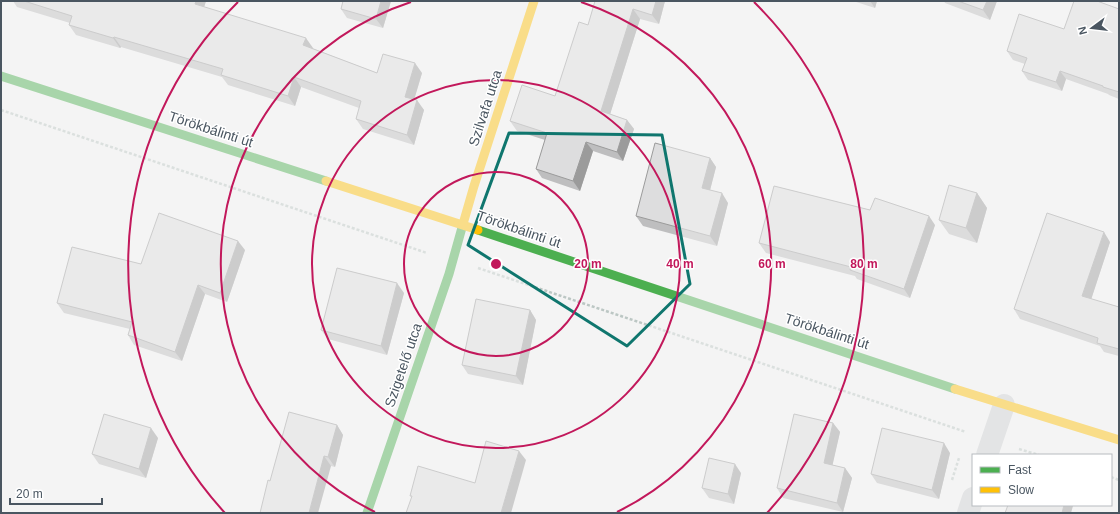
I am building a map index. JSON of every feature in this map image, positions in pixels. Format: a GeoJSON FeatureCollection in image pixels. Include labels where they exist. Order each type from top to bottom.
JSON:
{"type":"FeatureCollection","features":[{"type":"Feature","properties":{"kind":"main road","name":"Szilvafa utca"},"geometry":{"type":"LineString","coordinates":[[464,225],[474,186],[534,1]]}},
{"type":"Feature","properties":{"kind":"main road","name":"Törökbálinti út"},"geometry":{"type":"LineString","coordinates":[[1,76],[464,225],[1004,405],[1119,440]]}},
{"type":"Feature","properties":{"kind":"main road","name":"Szigetelő utca"},"geometry":{"type":"LineString","coordinates":[[367,513],[449,274],[464,225]]}},
{"type":"Feature","properties":{"kind":"street"},"geometry":{"type":"LineString","coordinates":[[990,448],[1004,405]]}},
{"type":"Feature","properties":{"kind":"street"},"geometry":{"type":"LineString","coordinates":[[968,513],[972,501]]}},
{"type":"Feature","properties":{"kind":"path"},"geometry":{"type":"LineString","coordinates":[[1,110],[419,250]]}},
{"type":"Feature","properties":{"kind":"path"},"geometry":{"type":"LineString","coordinates":[[487,271],[990,448],[1032,454]]}},
{"type":"Feature","properties":{"kind":"path"},"geometry":{"type":"LineString","coordinates":[[951,484],[960,455]]}},
{"type":"Feature","properties":{"kind":"highlighted area"},"geometry":{"type":"Polygon","coordinates":[[[509,133],[662,135],[690,284],[627,346],[468,245],[509,133]]]}},
{"type":"Feature","properties":{"kind":"building"},"geometry":{"type":"Polygon","coordinates":[[[24,1],[196,1],[195,4],[306,38],[303,45],[377,73],[383,54],[415,63],[405,97],[417,100],[407,135],[356,119],[361,101],[294,77],[288,96],[221,75],[223,69],[69,25],[72,16],[24,1]]]}},
{"type":"Feature","properties":{"kind":"building"},"geometry":{"type":"Polygon","coordinates":[[[343,1],[381,1],[376,19],[341,9],[343,1]]]}},
{"type":"Feature","properties":{"kind":"building"},"geometry":{"type":"Polygon","coordinates":[[[595,1],[656,1],[652,15],[633,9],[601,111],[627,120],[617,152],[586,142],[573,181],[536,169],[547,133],[510,121],[522,85],[555,96],[579,22],[588,25],[595,1]]]}},
{"type":"Feature","properties":{"kind":"building"},"geometry":{"type":"Polygon","coordinates":[[[958,1],[987,1],[983,10],[958,1]]]}},
{"type":"Feature","properties":{"kind":"building"},"geometry":{"type":"Polygon","coordinates":[[[1074,1],[1097,1],[1119,9],[1119,92],[1060,71],[1056,82],[1022,71],[1027,58],[1007,51],[1019,14],[1064,29],[1074,1]]]}},
{"type":"Feature","properties":{"kind":"building"},"geometry":{"type":"Polygon","coordinates":[[[655,143],[710,158],[702,188],[722,193],[710,236],[636,216],[655,143]]]}},
{"type":"Feature","properties":{"kind":"building"},"geometry":{"type":"Polygon","coordinates":[[[949,185],[977,193],[966,228],[939,220],[949,185]]]}},
{"type":"Feature","properties":{"kind":"building"},"geometry":{"type":"Polygon","coordinates":[[[774,186],[870,210],[875,198],[929,216],[904,289],[850,270],[851,267],[759,243],[774,186]]]}},
{"type":"Feature","properties":{"kind":"building"},"geometry":{"type":"Polygon","coordinates":[[[159,213],[238,241],[220,293],[198,285],[175,352],[128,335],[132,322],[57,303],[72,247],[141,264],[159,213]]]}},
{"type":"Feature","properties":{"kind":"building"},"geometry":{"type":"Polygon","coordinates":[[[1047,213],[1104,232],[1082,296],[1119,307],[1119,349],[1097,343],[1098,338],[1014,309],[1047,213]]]}},
{"type":"Feature","properties":{"kind":"building"},"geometry":{"type":"Polygon","coordinates":[[[337,268],[397,283],[381,346],[321,330],[337,268]]]}},
{"type":"Feature","properties":{"kind":"building"},"geometry":{"type":"Polygon","coordinates":[[[476,299],[530,310],[516,376],[462,365],[476,299]]]}},
{"type":"Feature","properties":{"kind":"building"},"geometry":{"type":"Polygon","coordinates":[[[289,412],[337,425],[328,457],[324,456],[309,513],[260,513],[268,480],[270,481],[289,412]]]}},
{"type":"Feature","properties":{"kind":"building"},"geometry":{"type":"Polygon","coordinates":[[[104,414],[151,428],[139,469],[92,454],[104,414]]]}},
{"type":"Feature","properties":{"kind":"building"},"geometry":{"type":"Polygon","coordinates":[[[794,414],[833,423],[824,463],[845,468],[837,503],[777,488],[794,414]]]}},
{"type":"Feature","properties":{"kind":"building"},"geometry":{"type":"Polygon","coordinates":[[[882,428],[944,443],[932,490],[871,474],[882,428]]]}},
{"type":"Feature","properties":{"kind":"building"},"geometry":{"type":"Polygon","coordinates":[[[486,441],[519,451],[501,513],[406,513],[412,496],[410,496],[418,466],[475,483],[486,441]]]}},
{"type":"Feature","properties":{"kind":"building"},"geometry":{"type":"Polygon","coordinates":[[[709,458],[735,464],[728,494],[702,488],[709,458]]]}},
{"type":"Feature","properties":{"kind":"building"},"geometry":{"type":"Polygon","coordinates":[[[1008,506],[1064,506],[1062,513],[1005,513],[1008,506]]]}},
{"type":"Feature","properties":{"kind":"traffic: fast"},"geometry":{"type":"LineString","coordinates":[[1,76],[326,181]]}},
{"type":"Feature","properties":{"kind":"traffic: fast"},"geometry":{"type":"LineString","coordinates":[[367,513],[449,274],[463,224]]}},
{"type":"Feature","properties":{"kind":"traffic: fast"},"geometry":{"type":"LineString","coordinates":[[478,230],[955,389]]}},
{"type":"Feature","properties":{"kind":"traffic: slow"},"geometry":{"type":"LineString","coordinates":[[463,224],[534,1]]}},
{"type":"Feature","properties":{"kind":"traffic: slow"},"geometry":{"type":"LineString","coordinates":[[326,181],[478,230]]}},
{"type":"Feature","properties":{"kind":"traffic: slow"},"geometry":{"type":"LineString","coordinates":[[955,389],[1119,440]]}}]}
